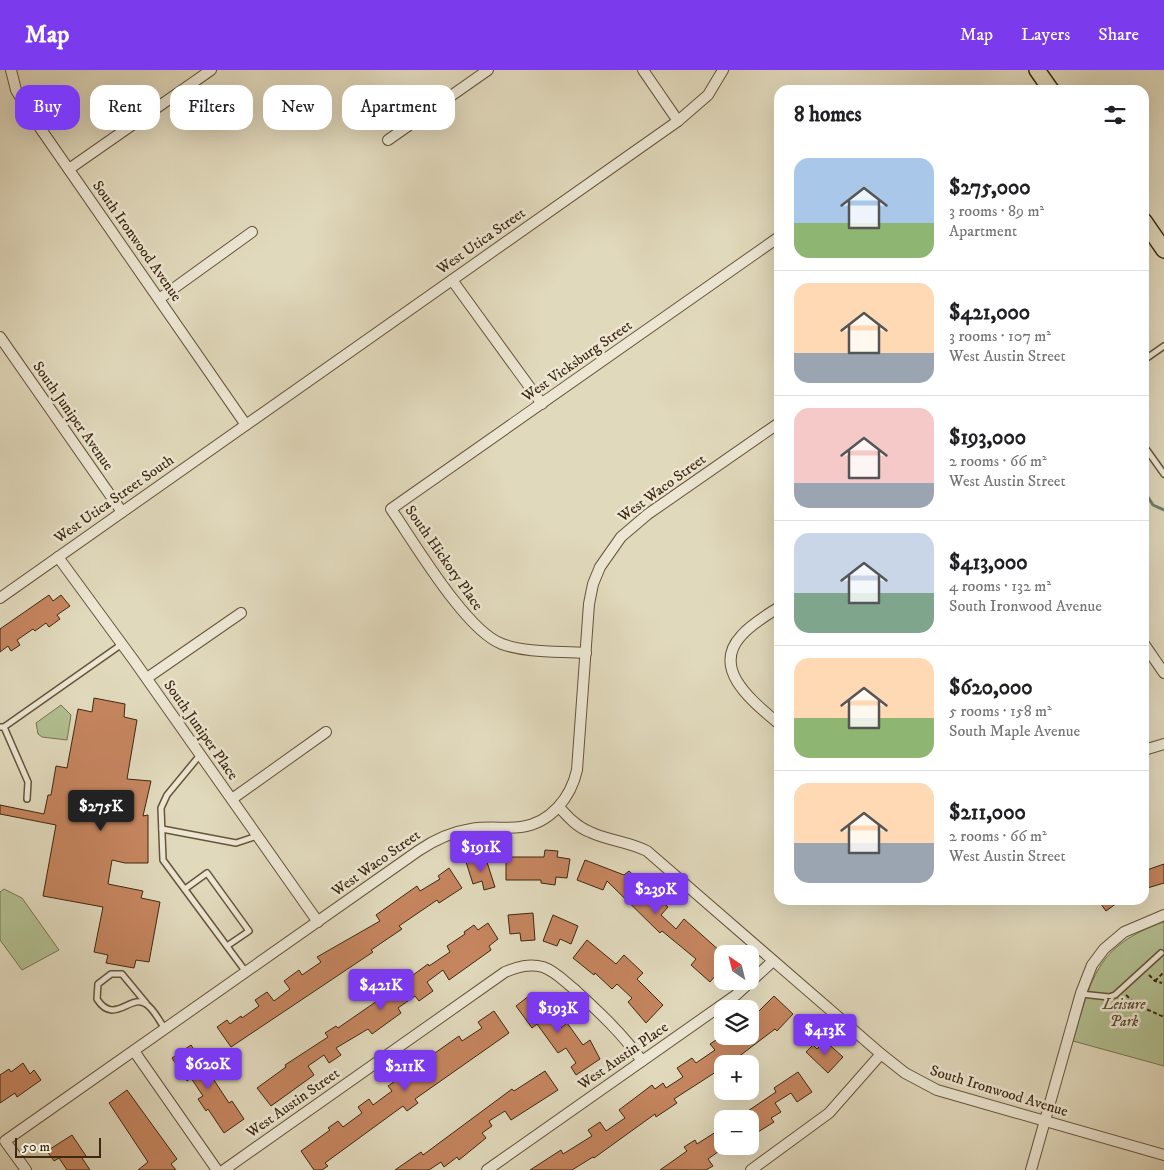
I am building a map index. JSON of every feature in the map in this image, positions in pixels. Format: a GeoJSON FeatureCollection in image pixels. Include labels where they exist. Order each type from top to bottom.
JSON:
{"type":"FeatureCollection","features":[{"type":"Feature","properties":{"kind":"main road"},"geometry":{"type":"LineString","coordinates":[[1037,70],[1048,85]]}},
{"type":"Feature","properties":{"kind":"main road"},"geometry":{"type":"LineString","coordinates":[[1149,228],[1164,250]]}},
{"type":"Feature","properties":{"kind":"street","name":"South Ironwood Avenue"},"geometry":{"type":"LineString","coordinates":[[12,70],[16,90],[22,101],[246,425]]}},
{"type":"Feature","properties":{"kind":"street"},"geometry":{"type":"LineString","coordinates":[[70,170],[210,70]]}},
{"type":"Feature","properties":{"kind":"street"},"geometry":{"type":"LineString","coordinates":[[388,140],[488,70]]}},
{"type":"Feature","properties":{"kind":"street"},"geometry":{"type":"LineString","coordinates":[[643,70],[678,120]]}},
{"type":"Feature","properties":{"kind":"street","name":"West Utica Street"},"geometry":{"type":"LineString","coordinates":[[246,425],[678,120],[708,95],[723,70]]}},
{"type":"Feature","properties":{"kind":"street"},"geometry":{"type":"LineString","coordinates":[[159,298],[252,232]]}},
{"type":"Feature","properties":{"kind":"street","name":"West Vicksburg Street"},"geometry":{"type":"LineString","coordinates":[[391,509],[774,242]]}},
{"type":"Feature","properties":{"kind":"street"},"geometry":{"type":"LineString","coordinates":[[452,280],[542,404]]}},
{"type":"Feature","properties":{"kind":"street","name":"South Juniper Avenue"},"geometry":{"type":"LineString","coordinates":[[0,337],[122,512]]}},
{"type":"Feature","properties":{"kind":"street","name":"West Utica Street South"},"geometry":{"type":"LineString","coordinates":[[0,598],[246,425]]}},
{"type":"Feature","properties":{"kind":"street","name":"West Waco Street"},"geometry":{"type":"LineString","coordinates":[[26,1170],[5,1141],[418,851],[448,834],[471,829],[523,827],[544,819],[559,807],[571,791],[577,770],[589,604],[593,584],[610,551],[621,537],[648,514],[774,426]]}},
{"type":"Feature","properties":{"kind":"street","name":"South Hickory Place"},"geometry":{"type":"LineString","coordinates":[[391,509],[467,618],[489,638],[502,644],[519,648],[586,653]]}},
{"type":"Feature","properties":{"kind":"street","name":"South Juniper Place"},"geometry":{"type":"LineString","coordinates":[[58,557],[147,678],[318,922]]}},
{"type":"Feature","properties":{"kind":"street"},"geometry":{"type":"LineString","coordinates":[[774,611],[741,636],[731,656],[732,671],[738,685],[748,697],[774,720]]}},
{"type":"Feature","properties":{"kind":"street"},"geometry":{"type":"LineString","coordinates":[[147,678],[241,613]]}},
{"type":"Feature","properties":{"kind":"street"},"geometry":{"type":"LineString","coordinates":[[1149,651],[1164,673]]}},
{"type":"Feature","properties":{"kind":"street"},"geometry":{"type":"LineString","coordinates":[[232,799],[326,732]]}},
{"type":"Feature","properties":{"kind":"street"},"geometry":{"type":"LineString","coordinates":[[1149,748],[1164,744]]}},
{"type":"Feature","properties":{"kind":"street","name":"South Ironwood Avenue"},"geometry":{"type":"LineString","coordinates":[[559,807],[571,820],[591,833],[628,842],[647,852],[905,1074],[937,1090],[1164,1155]]}},
{"type":"Feature","properties":{"kind":"street"},"geometry":{"type":"LineString","coordinates":[[1031,1170],[1081,994],[1092,965],[1113,940],[1135,926],[1164,915]]}},
{"type":"Feature","properties":{"kind":"street","name":"West Austin Place"},"geometry":{"type":"LineString","coordinates":[[487,1170],[736,995],[773,961]]}},
{"type":"Feature","properties":{"kind":"street","name":"West Austin Street"},"geometry":{"type":"LineString","coordinates":[[224,1170],[505,972],[516,968],[526,966],[542,967],[560,977],[609,1020],[642,1061]]}},
{"type":"Feature","properties":{"kind":"street"},"geometry":{"type":"LineString","coordinates":[[134,1051],[217,1170]]}},
{"type":"Feature","properties":{"kind":"street"},"geometry":{"type":"LineString","coordinates":[[751,1170],[829,1113],[881,1054]]}},
{"type":"Feature","properties":{"kind":"lane"},"geometry":{"type":"LineString","coordinates":[[1149,356],[1164,346]]}},
{"type":"Feature","properties":{"kind":"lane"},"geometry":{"type":"LineString","coordinates":[[1149,453],[1164,474]]}},
{"type":"Feature","properties":{"kind":"lane"},"geometry":{"type":"LineString","coordinates":[[27,799],[28,782],[2,727],[122,644]]}},
{"type":"Feature","properties":{"kind":"lane"},"geometry":{"type":"LineString","coordinates":[[200,755],[167,795],[160,808],[163,860],[247,972]]}},
{"type":"Feature","properties":{"kind":"lane"},"geometry":{"type":"LineString","coordinates":[[162,829],[236,843],[258,836]]}},
{"type":"Feature","properties":{"kind":"lane"},"geometry":{"type":"LineString","coordinates":[[185,889],[207,873],[248,931],[228,946]]}},
{"type":"Feature","properties":{"kind":"lane"},"geometry":{"type":"LineString","coordinates":[[1081,994],[1109,997],[1120,990],[1162,953]]}},
{"type":"Feature","properties":{"kind":"lane"},"geometry":{"type":"LineString","coordinates":[[146,1003],[138,1002],[116,1010],[106,1008],[97,999],[98,984],[111,974],[122,974],[146,1003],[166,1029]]}},
{"type":"Feature","properties":{"kind":"path"},"geometry":{"type":"LineString","coordinates":[[1144,969],[1155,981],[1162,983]]}},
{"type":"Feature","properties":{"kind":"path"},"geometry":{"type":"LineString","coordinates":[[1155,981],[1164,972]]}},
{"type":"Feature","properties":{"kind":"path"},"geometry":{"type":"LineString","coordinates":[[1120,990],[1138,1005],[1164,1017]]}},
{"type":"Feature","properties":{"kind":"green space"},"geometry":{"type":"Polygon","coordinates":[[[61,705],[71,715],[67,740],[42,737],[38,734],[36,723],[61,705]]]}},
{"type":"Feature","properties":{"kind":"green space"},"geometry":{"type":"Polygon","coordinates":[[[4,889],[22,898],[59,950],[22,970],[0,940],[0,892],[4,889]]]}},
{"type":"Feature","properties":{"kind":"green space","name":"Leisure Park"},"geometry":{"type":"Polygon","coordinates":[[[1164,922],[1164,1066],[1073,1041],[1092,982],[1100,967],[1123,942],[1141,931],[1164,922]]]}},
{"type":"Feature","properties":{"kind":"building"},"geometry":{"type":"Polygon","coordinates":[[[49,595],[53,601],[61,595],[70,606],[57,615],[60,619],[49,627],[46,623],[35,631],[33,629],[17,640],[20,645],[11,651],[8,646],[0,652],[0,629],[49,595]]]}},
{"type":"Feature","properties":{"kind":"building"},"geometry":{"type":"Polygon","coordinates":[[[94,698],[125,704],[124,717],[137,720],[127,779],[151,781],[143,816],[148,815],[148,863],[125,863],[112,860],[108,884],[143,891],[141,898],[160,902],[149,962],[136,960],[134,968],[106,963],[108,955],[94,952],[103,907],[43,896],[56,825],[0,814],[0,805],[44,814],[48,795],[51,795],[56,766],[67,768],[78,709],[92,712],[94,698]]]}},
{"type":"Feature","properties":{"kind":"building"},"geometry":{"type":"Polygon","coordinates":[[[545,850],[558,851],[557,857],[570,859],[567,878],[556,877],[555,885],[541,883],[541,880],[506,880],[506,857],[544,857],[545,850]]]}},
{"type":"Feature","properties":{"kind":"building"},"geometry":{"type":"Polygon","coordinates":[[[485,856],[495,887],[484,890],[482,881],[473,884],[466,862],[485,856]]]}},
{"type":"Feature","properties":{"kind":"building"},"geometry":{"type":"Polygon","coordinates":[[[585,860],[624,875],[629,871],[668,907],[661,915],[676,929],[684,919],[714,946],[714,977],[710,982],[691,965],[696,959],[662,931],[660,933],[607,881],[603,890],[577,880],[585,860]]]}},
{"type":"Feature","properties":{"kind":"building"},"geometry":{"type":"Polygon","coordinates":[[[1164,864],[1164,883],[1149,888],[1149,869],[1164,864]]]}},
{"type":"Feature","properties":{"kind":"building"},"geometry":{"type":"Polygon","coordinates":[[[449,868],[462,888],[439,903],[437,900],[399,926],[402,929],[371,950],[373,952],[231,1047],[217,1027],[227,1020],[230,1024],[241,1016],[242,1018],[259,1006],[255,1000],[267,992],[274,1001],[290,989],[284,981],[299,970],[302,975],[321,962],[317,957],[380,921],[376,915],[417,886],[420,891],[440,879],[438,876],[449,868]]]}},
{"type":"Feature","properties":{"kind":"building"},"geometry":{"type":"Polygon","coordinates":[[[1102,905],[1114,905],[1106,911],[1102,905]]]}},
{"type":"Feature","properties":{"kind":"building"},"geometry":{"type":"Polygon","coordinates":[[[533,913],[535,940],[521,941],[520,933],[510,934],[508,915],[533,913]]]}},
{"type":"Feature","properties":{"kind":"building"},"geometry":{"type":"Polygon","coordinates":[[[553,915],[578,926],[571,944],[560,939],[557,946],[543,941],[553,915]]]}},
{"type":"Feature","properties":{"kind":"building"},"geometry":{"type":"Polygon","coordinates":[[[488,923],[498,939],[489,946],[491,950],[449,980],[443,970],[427,982],[433,991],[419,1001],[415,996],[398,1008],[401,1013],[372,1034],[368,1029],[336,1048],[341,1055],[329,1063],[324,1055],[308,1066],[314,1075],[271,1106],[257,1088],[286,1067],[285,1065],[328,1037],[325,1033],[336,1026],[338,1028],[377,1001],[372,995],[385,986],[388,991],[396,985],[398,986],[428,964],[429,966],[450,952],[447,946],[465,934],[464,932],[474,925],[478,930],[488,923]]]}},
{"type":"Feature","properties":{"kind":"building"},"geometry":{"type":"Polygon","coordinates":[[[587,940],[616,964],[624,955],[643,973],[637,979],[663,1005],[646,1023],[628,1002],[632,998],[617,984],[612,989],[595,973],[594,975],[573,958],[587,940]]]}},
{"type":"Feature","properties":{"kind":"building"},"geometry":{"type":"Polygon","coordinates":[[[534,992],[561,1028],[567,1023],[583,1045],[590,1040],[600,1059],[576,1075],[571,1067],[576,1063],[566,1048],[558,1053],[537,1024],[532,1028],[516,1006],[534,992]]]}},
{"type":"Feature","properties":{"kind":"building"},"geometry":{"type":"Polygon","coordinates":[[[774,996],[793,1014],[777,1031],[775,1029],[759,1041],[759,1011],[774,996]]]}},
{"type":"Feature","properties":{"kind":"building"},"geometry":{"type":"Polygon","coordinates":[[[494,1011],[509,1033],[415,1099],[418,1103],[407,1111],[403,1106],[325,1163],[328,1166],[322,1170],[314,1170],[301,1151],[330,1130],[328,1128],[338,1121],[343,1127],[362,1113],[358,1107],[369,1099],[373,1105],[392,1091],[388,1086],[398,1079],[402,1085],[413,1077],[416,1080],[431,1069],[425,1060],[459,1036],[462,1041],[482,1028],[478,1022],[494,1011]]]}},
{"type":"Feature","properties":{"kind":"building"},"geometry":{"type":"Polygon","coordinates":[[[714,1041],[714,1045],[754,1045],[741,1055],[714,1055],[714,1073],[674,1099],[677,1103],[656,1117],[655,1114],[594,1158],[572,1170],[530,1170],[561,1150],[563,1154],[592,1136],[588,1130],[600,1122],[606,1131],[625,1118],[619,1110],[652,1085],[655,1089],[663,1083],[666,1088],[683,1077],[677,1068],[692,1058],[696,1063],[715,1050],[710,1044],[714,1041]]]}},
{"type":"Feature","properties":{"kind":"building"},"geometry":{"type":"Polygon","coordinates":[[[825,1041],[843,1057],[828,1073],[806,1052],[813,1045],[817,1049],[825,1041]]]}},
{"type":"Feature","properties":{"kind":"building"},"geometry":{"type":"Polygon","coordinates":[[[191,1045],[229,1103],[232,1101],[244,1119],[224,1133],[208,1109],[206,1111],[198,1099],[203,1096],[191,1078],[187,1081],[172,1058],[191,1045]]]}},
{"type":"Feature","properties":{"kind":"building"},"geometry":{"type":"Polygon","coordinates":[[[23,1063],[30,1074],[34,1070],[41,1080],[17,1097],[15,1093],[0,1103],[0,1075],[9,1069],[11,1072],[23,1063]]]}},
{"type":"Feature","properties":{"kind":"building"},"geometry":{"type":"Polygon","coordinates":[[[545,1071],[558,1090],[511,1120],[505,1111],[489,1121],[492,1126],[482,1133],[486,1138],[459,1160],[457,1157],[444,1167],[441,1162],[429,1170],[395,1170],[421,1152],[423,1155],[512,1089],[514,1091],[545,1071]]]}},
{"type":"Feature","properties":{"kind":"building"},"geometry":{"type":"Polygon","coordinates":[[[798,1072],[812,1092],[797,1102],[791,1093],[775,1103],[781,1112],[771,1118],[774,1122],[759,1131],[759,1110],[749,1110],[776,1092],[774,1088],[798,1072]]]}},
{"type":"Feature","properties":{"kind":"building"},"geometry":{"type":"Polygon","coordinates":[[[127,1090],[177,1159],[171,1164],[176,1170],[138,1170],[148,1162],[109,1103],[127,1090]]]}},
{"type":"Feature","properties":{"kind":"building"},"geometry":{"type":"Polygon","coordinates":[[[714,1133],[714,1155],[708,1159],[713,1166],[706,1170],[660,1170],[687,1151],[684,1147],[695,1140],[697,1144],[714,1133]]]}},
{"type":"Feature","properties":{"kind":"building"},"geometry":{"type":"Polygon","coordinates":[[[72,1135],[86,1156],[82,1158],[90,1170],[67,1170],[59,1158],[54,1161],[47,1151],[72,1135]]]}},
{"type":"Feature","properties":{"kind":"waterway"},"geometry":{"type":"LineString","coordinates":[[1149,499],[1153,505],[1164,510]]}}]}
